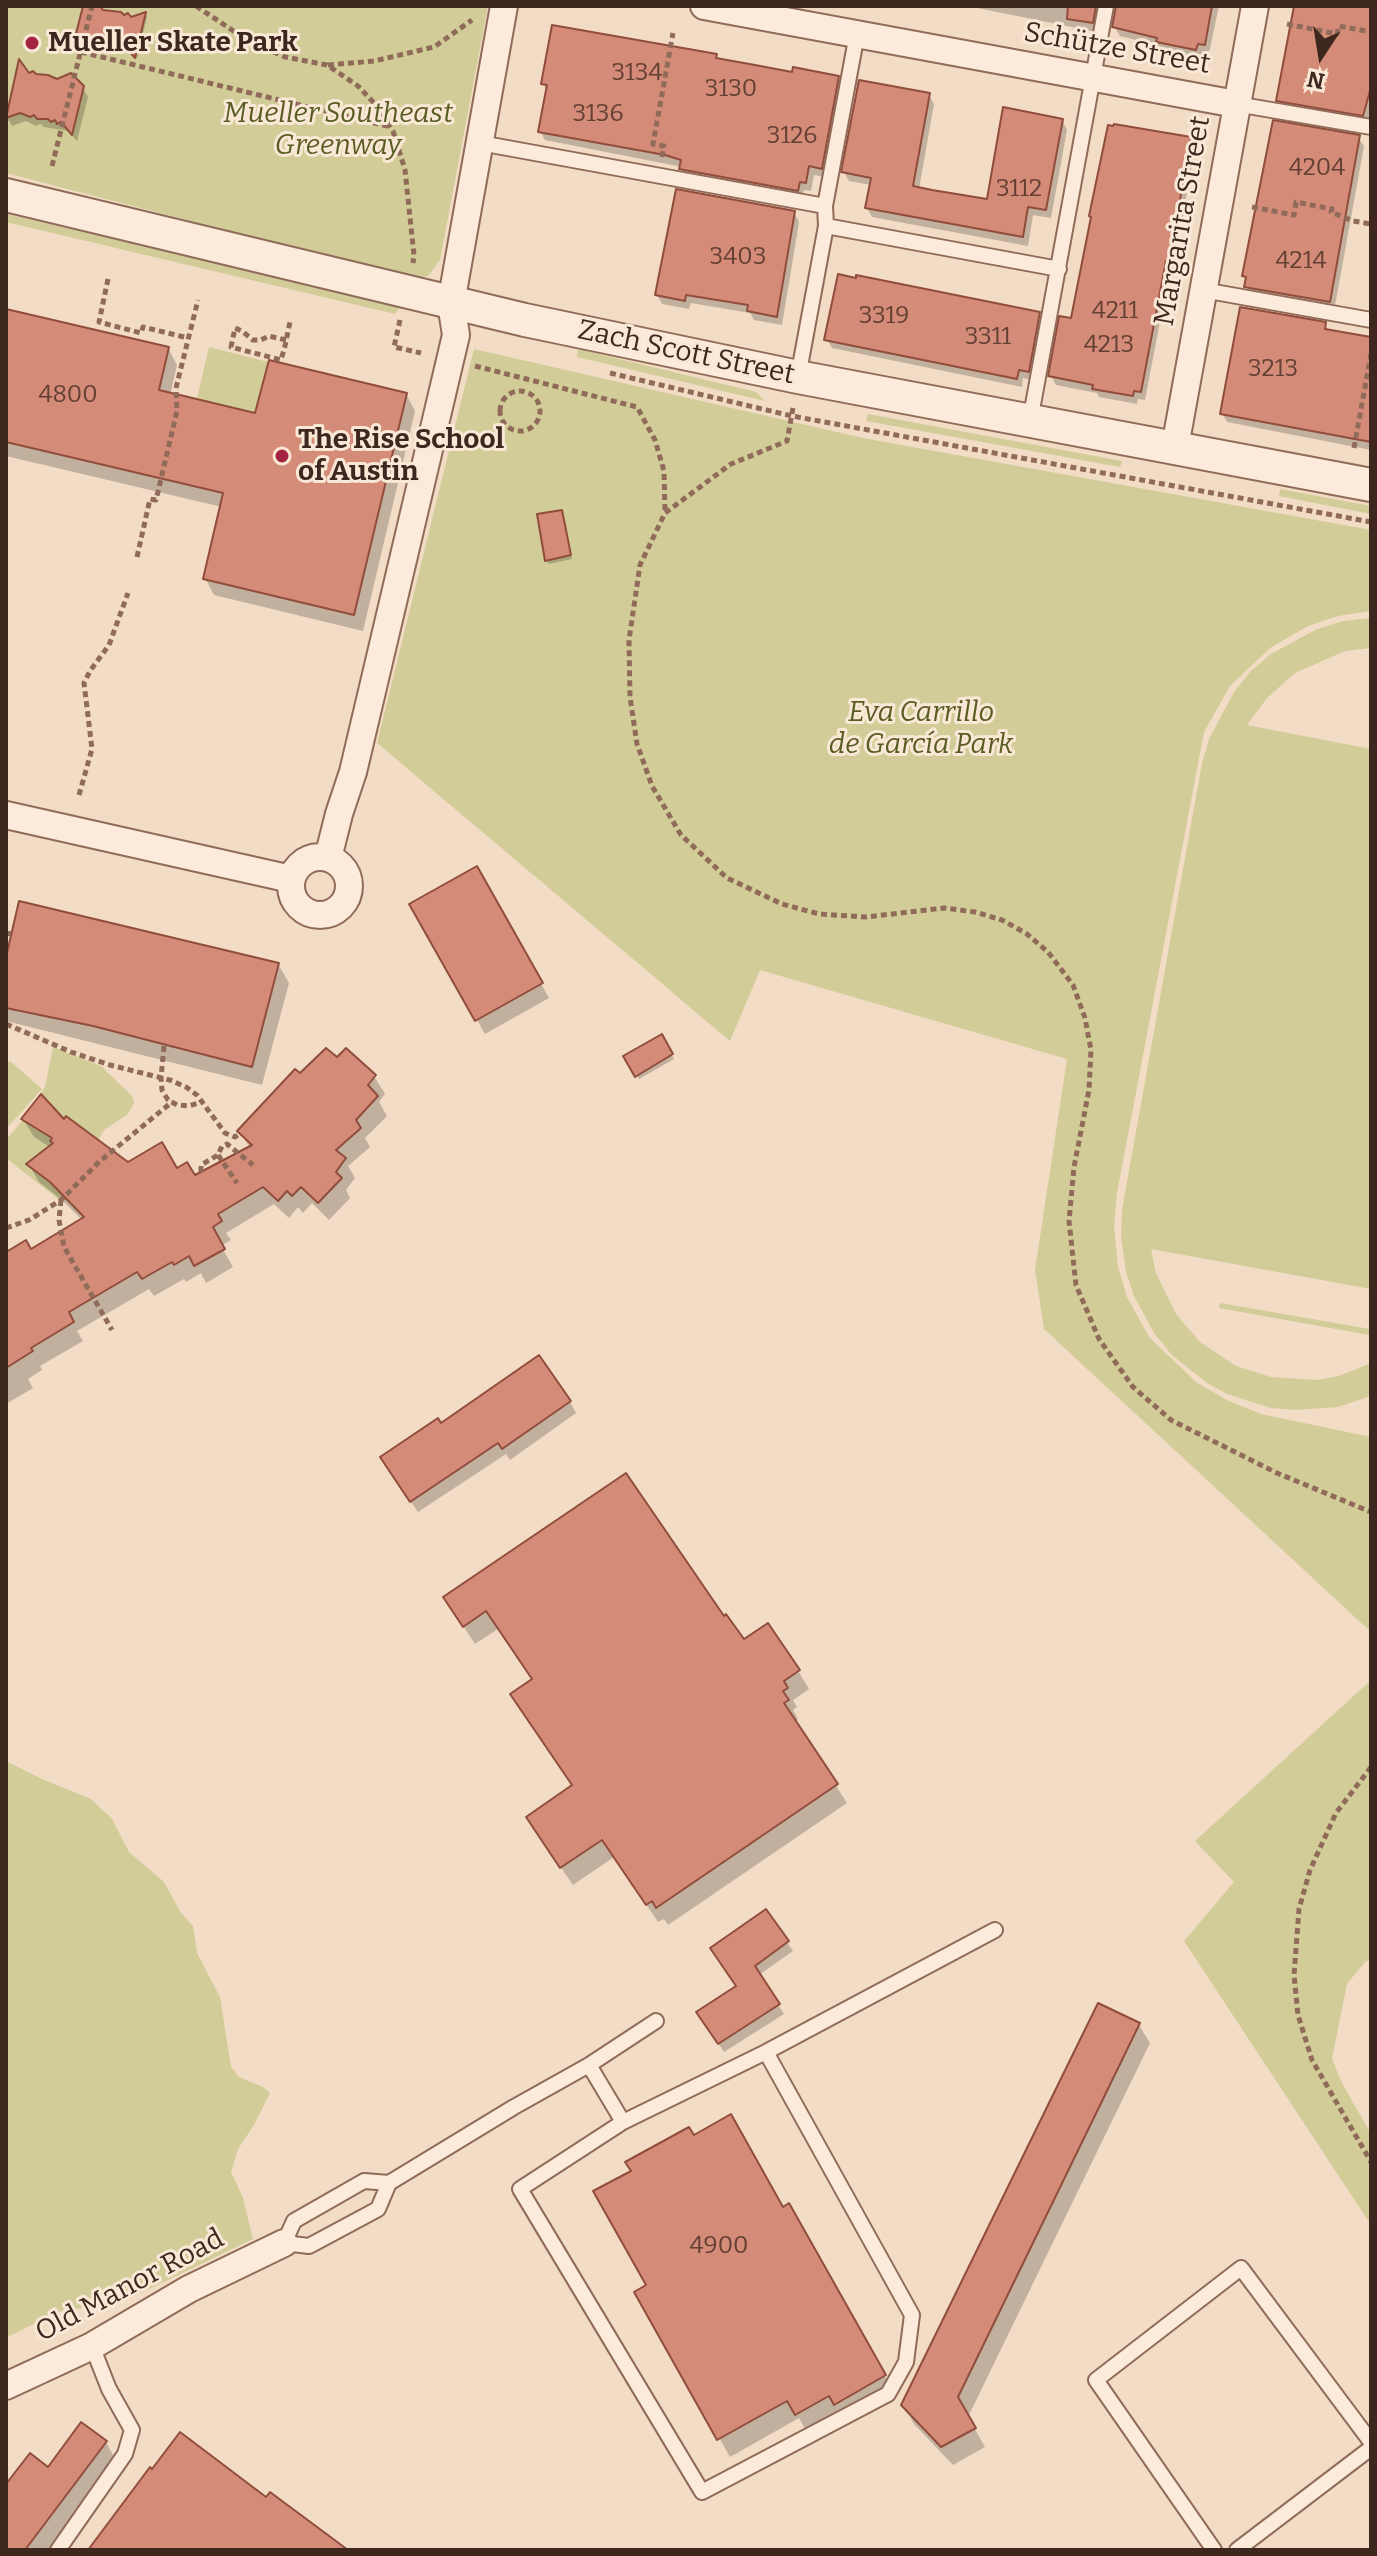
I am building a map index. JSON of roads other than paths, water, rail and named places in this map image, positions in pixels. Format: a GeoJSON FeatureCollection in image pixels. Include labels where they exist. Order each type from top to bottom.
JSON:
{"type":"FeatureCollection","features":[{"type":"Feature","properties":{"kind":"street"},"geometry":{"type":"LineString","coordinates":[[328,858],[353,772],[451,360],[456,335],[451,303],[504,6]]}},
{"type":"Feature","properties":{"kind":"street","name":"Schütze Street"},"geometry":{"type":"LineString","coordinates":[[704,6],[1236,104]]}},
{"type":"Feature","properties":{"kind":"street","name":"Margarita Street"},"geometry":{"type":"LineString","coordinates":[[1175,447],[1255,6]]}},
{"type":"Feature","properties":{"kind":"street","name":"Zach Scott Street"},"geometry":{"type":"LineString","coordinates":[[6,195],[451,303],[798,377],[1371,485]]}},
{"type":"Feature","properties":{"kind":"street"},"geometry":{"type":"LineString","coordinates":[[6,815],[291,879]]}},
{"type":"Feature","properties":{"kind":"street"},"geometry":{"type":"LineString","coordinates":[[315,858],[328,858],[344,869],[349,878],[348,897],[336,912],[326,915],[307,913],[293,899],[291,879],[302,863],[315,858]]}},
{"type":"Feature","properties":{"kind":"street","name":"Old Manor Road"},"geometry":{"type":"LineString","coordinates":[[6,2386],[92,2346],[189,2289],[284,2243]]}},
{"type":"Feature","properties":{"kind":"lane"},"geometry":{"type":"LineString","coordinates":[[1030,421],[1106,6]]}},
{"type":"Feature","properties":{"kind":"lane"},"geometry":{"type":"LineString","coordinates":[[798,377],[857,34]]}},
{"type":"Feature","properties":{"kind":"lane"},"geometry":{"type":"LineString","coordinates":[[1236,104],[1371,127]]}},
{"type":"Feature","properties":{"kind":"lane"},"geometry":{"type":"LineString","coordinates":[[480,143],[825,206]]}},
{"type":"Feature","properties":{"kind":"lane"},"geometry":{"type":"LineString","coordinates":[[826,226],[1059,269]]}},
{"type":"Feature","properties":{"kind":"lane"},"geometry":{"type":"LineString","coordinates":[[1203,290],[1371,320]]}},
{"type":"Feature","properties":{"kind":"lane"},"geometry":{"type":"LineString","coordinates":[[766,2052],[912,2315],[906,2362],[888,2394],[702,2492],[520,2189],[623,2122],[766,2052],[995,1930]]}},
{"type":"Feature","properties":{"kind":"lane"},"geometry":{"type":"LineString","coordinates":[[389,2183],[364,2181],[294,2221],[284,2243],[309,2246],[378,2209],[389,2183],[589,2065],[656,2021]]}},
{"type":"Feature","properties":{"kind":"lane"},"geometry":{"type":"LineString","coordinates":[[589,2065],[623,2122]]}},
{"type":"Feature","properties":{"kind":"lane"},"geometry":{"type":"LineString","coordinates":[[1214,2550],[1096,2380],[1241,2268],[1371,2445],[1237,2550]]}},
{"type":"Feature","properties":{"kind":"lane"},"geometry":{"type":"LineString","coordinates":[[58,2550],[125,2454],[132,2430],[109,2389],[92,2346]]}},
{"type":"Feature","properties":{"kind":"place","name":"Mueller Skate Park"},"geometry":{"type":"Point","coordinates":[32,43]}},
{"type":"Feature","properties":{"kind":"place","name":"The Rise School of Austin"},"geometry":{"type":"Point","coordinates":[282,456]}},
{"type":"Feature","properties":{"kind":"park label","name":"Mueller Southeast Greenway"},"geometry":{"type":"Point","coordinates":[338,130]}},
{"type":"Feature","properties":{"kind":"park label","name":"Eva Carrillo de García Park"},"geometry":{"type":"Point","coordinates":[921,729]}}]}
